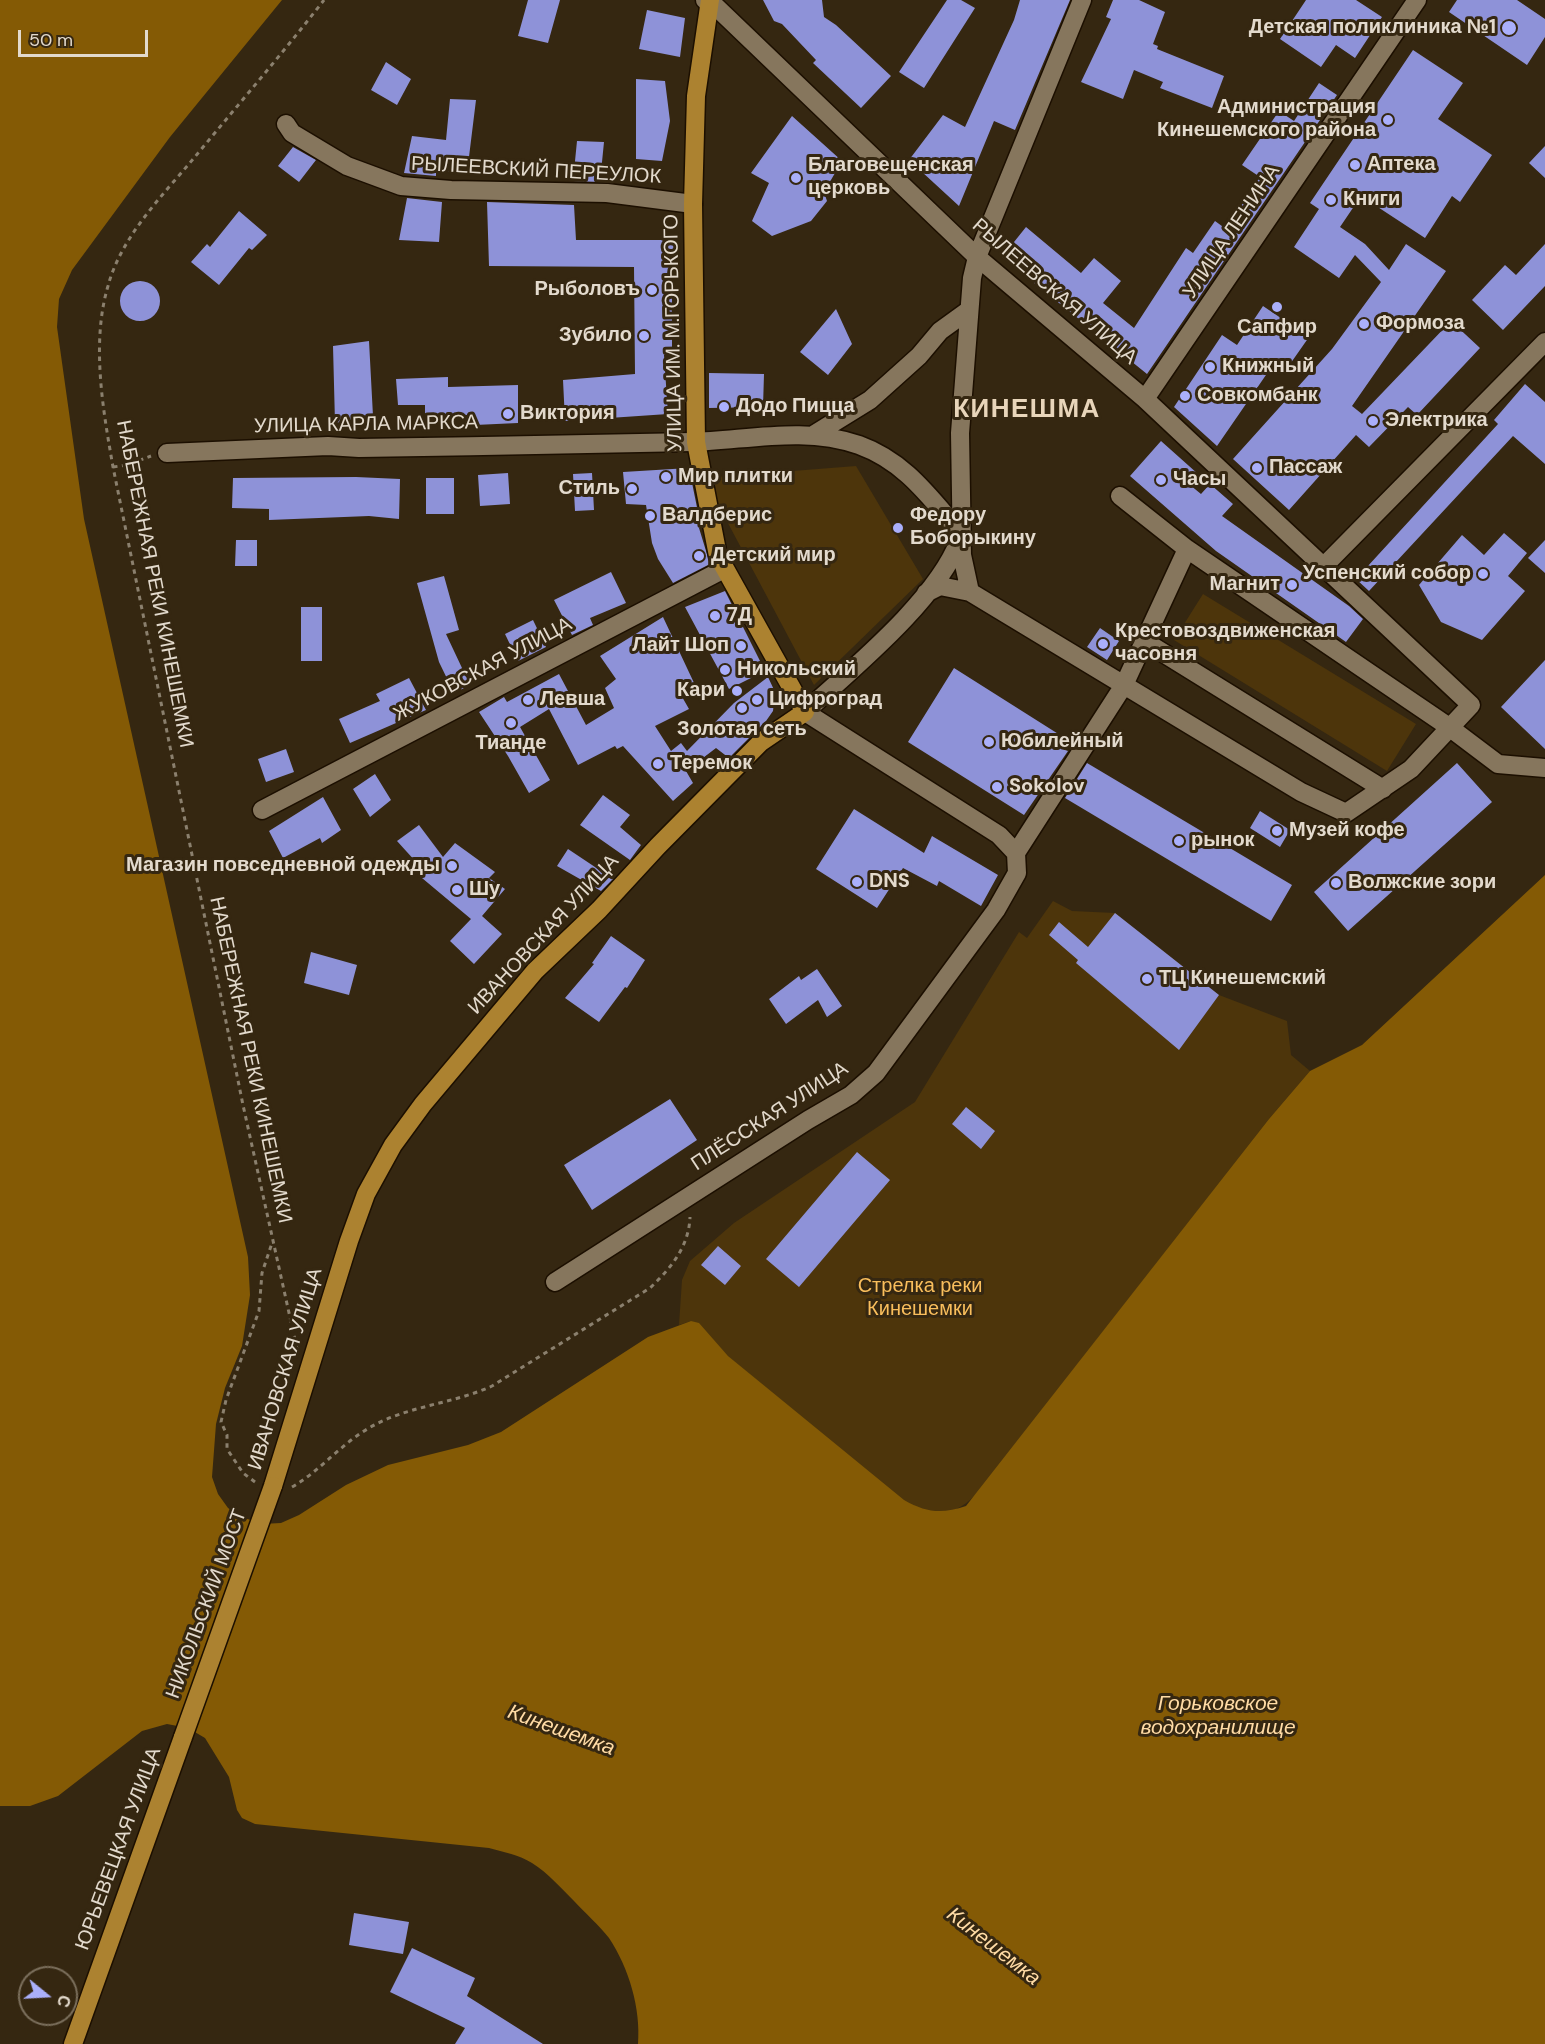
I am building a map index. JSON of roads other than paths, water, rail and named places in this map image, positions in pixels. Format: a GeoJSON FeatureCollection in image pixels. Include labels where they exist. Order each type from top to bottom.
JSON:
{"type":"FeatureCollection","features":[{"type":"Feature","properties":{"kind":"main road","name":"УЛИЦА ИМ. М.ГОРЬКОГО"},"geometry":{"type":"LineString","coordinates":[[708,0],[696,96],[693,204],[696,442],[718,556],[805,711]]}},
{"type":"Feature","properties":{"kind":"main road","name":"ИВАНОВСКАЯ УЛИЦА"},"geometry":{"type":"LineString","coordinates":[[272,1487],[349,1241],[366,1194],[393,1144],[423,1104],[535,971],[599,910],[658,846],[762,742],[805,711]]}},
{"type":"Feature","properties":{"kind":"main road","name":"НИКОЛЬСКИЙ МОСТ"},"geometry":{"type":"LineString","coordinates":[[183,1737],[272,1487]]}},
{"type":"Feature","properties":{"kind":"main road","name":"ЮРЬЕВЕЦКАЯ УЛИЦА"},"geometry":{"type":"LineString","coordinates":[[72,2044],[183,1737]]}},
{"type":"Feature","properties":{"kind":"street","name":"РЫЛЕЕВСКАЯ УЛИЦА"},"geometry":{"type":"LineString","coordinates":[[708,0],[976,257],[1144,399],[1471,705],[1449,727]]}},
{"type":"Feature","properties":{"kind":"street"},"geometry":{"type":"LineString","coordinates":[[970,592],[963,563],[961,533],[960,433],[970,289],[976,257],[1082,0]]}},
{"type":"Feature","properties":{"kind":"street","name":"УЛИЦА ЛЕНИНА"},"geometry":{"type":"LineString","coordinates":[[1144,399],[1417,0]]}},
{"type":"Feature","properties":{"kind":"street","name":"РЫЛЕЕВСКИЙ ПЕРЕУЛОК"},"geometry":{"type":"LineString","coordinates":[[286,124],[292,133],[347,166],[401,186],[451,190],[607,193],[693,204]]}},
{"type":"Feature","properties":{"kind":"street"},"geometry":{"type":"LineString","coordinates":[[815,434],[870,399],[896,379],[940,331],[969,310]]}},
{"type":"Feature","properties":{"kind":"street"},"geometry":{"type":"LineString","coordinates":[[1322,568],[1545,342]]}},
{"type":"Feature","properties":{"kind":"street","name":"УЛИЦА КАРЛА МАРКСА"},"geometry":{"type":"LineString","coordinates":[[167,453],[328,446],[359,448],[696,442],[815,434],[861,446],[902,468],[935,500],[961,533]]}},
{"type":"Feature","properties":{"kind":"street"},"geometry":{"type":"LineString","coordinates":[[1120,496],[1187,549],[1449,727],[1498,764],[1545,768]]}},
{"type":"Feature","properties":{"kind":"street","name":"ИВАНОВСКАЯ УЛИЦА"},"geometry":{"type":"LineString","coordinates":[[805,711],[877,646],[926,593],[949,562],[961,533]]}},
{"type":"Feature","properties":{"kind":"street"},"geometry":{"type":"LineString","coordinates":[[1016,853],[1124,685],[1187,549]]}},
{"type":"Feature","properties":{"kind":"street","name":"ЖУКОВСКАЯ УЛИЦА"},"geometry":{"type":"LineString","coordinates":[[262,810],[724,569]]}},
{"type":"Feature","properties":{"kind":"street"},"geometry":{"type":"LineString","coordinates":[[926,593],[940,586],[970,592],[1301,792],[1346,813],[1411,769],[1449,727]]}},
{"type":"Feature","properties":{"kind":"street"},"geometry":{"type":"LineString","coordinates":[[1144,641],[1383,789]]}},
{"type":"Feature","properties":{"kind":"street","name":"УЛИЦА ИМ. М.ГОРЬКОГО"},"geometry":{"type":"LineString","coordinates":[[805,711],[999,835],[1016,853]]}},
{"type":"Feature","properties":{"kind":"street","name":"ПЛЁССКАЯ УЛИЦА"},"geometry":{"type":"LineString","coordinates":[[555,1282],[851,1095],[876,1073],[996,910],[1017,873],[1016,853]]}},
{"type":"Feature","properties":{"kind":"water"},"geometry":{"type":"Polygon","coordinates":[[[0,0],[282,0],[170,137],[72,270],[59,299],[57,327],[84,519],[248,1257],[250,1295],[242,1346],[225,1388],[216,1424],[212,1477],[218,1494],[228,1508],[242,1517],[262,1524],[281,1523],[299,1515],[346,1485],[388,1465],[468,1445],[501,1432],[648,1337],[691,1321],[699,1323],[728,1356],[904,1500],[920,1508],[935,1511],[966,1506],[1269,1119],[1310,1071],[1362,1045],[1545,875],[1545,2044],[638,2044],[638,2017],[632,1989],[616,1950],[601,1928],[538,1867],[517,1856],[489,1848],[255,1824],[242,1818],[237,1810],[229,1777],[205,1738],[188,1728],[167,1724],[142,1731],[58,1796],[30,1806],[0,1806],[0,0]]]}},
{"type":"Feature","properties":{"kind":"place","name":"Детская поликлиника №1"},"geometry":{"type":"Point","coordinates":[1509,28]}},
{"type":"Feature","properties":{"kind":"place","name":"Администрация Кинешемского района"},"geometry":{"type":"Point","coordinates":[1388,120]}},
{"type":"Feature","properties":{"kind":"place","name":"Аптека"},"geometry":{"type":"Point","coordinates":[1355,165]}},
{"type":"Feature","properties":{"kind":"place","name":"Благовещенская церковь"},"geometry":{"type":"Point","coordinates":[796,178]}},
{"type":"Feature","properties":{"kind":"place","name":"Книги"},"geometry":{"type":"Point","coordinates":[1331,200]}},
{"type":"Feature","properties":{"kind":"place","name":"Рыболовъ"},"geometry":{"type":"Point","coordinates":[652,290]}},
{"type":"Feature","properties":{"kind":"place","name":"Сапфир"},"geometry":{"type":"Point","coordinates":[1277,307]}},
{"type":"Feature","properties":{"kind":"place","name":"Формоза"},"geometry":{"type":"Point","coordinates":[1364,324]}},
{"type":"Feature","properties":{"kind":"place","name":"Зубило"},"geometry":{"type":"Point","coordinates":[644,336]}},
{"type":"Feature","properties":{"kind":"place","name":"Книжный"},"geometry":{"type":"Point","coordinates":[1210,367]}},
{"type":"Feature","properties":{"kind":"place","name":"Совкомбанк"},"geometry":{"type":"Point","coordinates":[1185,396]}},
{"type":"Feature","properties":{"kind":"place","name":"Додо Пицца"},"geometry":{"type":"Point","coordinates":[724,407]}},
{"type":"Feature","properties":{"kind":"place","name":"Виктория"},"geometry":{"type":"Point","coordinates":[508,414]}},
{"type":"Feature","properties":{"kind":"place","name":"Электрика"},"geometry":{"type":"Point","coordinates":[1373,421]}},
{"type":"Feature","properties":{"kind":"place","name":"Пассаж"},"geometry":{"type":"Point","coordinates":[1257,468]}},
{"type":"Feature","properties":{"kind":"place","name":"Мир плитки"},"geometry":{"type":"Point","coordinates":[666,477]}},
{"type":"Feature","properties":{"kind":"place","name":"Часы"},"geometry":{"type":"Point","coordinates":[1161,480]}},
{"type":"Feature","properties":{"kind":"place","name":"Стиль"},"geometry":{"type":"Point","coordinates":[632,489]}},
{"type":"Feature","properties":{"kind":"place","name":"Валдберис"},"geometry":{"type":"Point","coordinates":[650,516]}},
{"type":"Feature","properties":{"kind":"place","name":"Федору Боборыкину"},"geometry":{"type":"Point","coordinates":[898,528]}},
{"type":"Feature","properties":{"kind":"place","name":"Детский мир"},"geometry":{"type":"Point","coordinates":[699,556]}},
{"type":"Feature","properties":{"kind":"place","name":"Успенский собор"},"geometry":{"type":"Point","coordinates":[1483,574]}},
{"type":"Feature","properties":{"kind":"place","name":"Магнит"},"geometry":{"type":"Point","coordinates":[1292,585]}},
{"type":"Feature","properties":{"kind":"place","name":"7Д"},"geometry":{"type":"Point","coordinates":[715,616]}},
{"type":"Feature","properties":{"kind":"place","name":"Крестовоздвиженская часовня"},"geometry":{"type":"Point","coordinates":[1103,644]}},
{"type":"Feature","properties":{"kind":"place","name":"Лайт Шоп"},"geometry":{"type":"Point","coordinates":[741,646]}},
{"type":"Feature","properties":{"kind":"place","name":"Никольский"},"geometry":{"type":"Point","coordinates":[725,670]}},
{"type":"Feature","properties":{"kind":"place","name":"Кари"},"geometry":{"type":"Point","coordinates":[737,691]}},
{"type":"Feature","properties":{"kind":"place","name":"Левша"},"geometry":{"type":"Point","coordinates":[528,700]}},
{"type":"Feature","properties":{"kind":"place","name":"Цифроград"},"geometry":{"type":"Point","coordinates":[757,700]}},
{"type":"Feature","properties":{"kind":"place","name":"Золотая сеть"},"geometry":{"type":"Point","coordinates":[742,708]}},
{"type":"Feature","properties":{"kind":"place","name":"Тианде"},"geometry":{"type":"Point","coordinates":[511,723]}},
{"type":"Feature","properties":{"kind":"place","name":"Юбилейный"},"geometry":{"type":"Point","coordinates":[989,742]}},
{"type":"Feature","properties":{"kind":"place","name":"Теремок"},"geometry":{"type":"Point","coordinates":[658,764]}},
{"type":"Feature","properties":{"kind":"place","name":"Sokolov"},"geometry":{"type":"Point","coordinates":[997,787]}},
{"type":"Feature","properties":{"kind":"place","name":"Музей кофе"},"geometry":{"type":"Point","coordinates":[1277,831]}},
{"type":"Feature","properties":{"kind":"place","name":"рынок"},"geometry":{"type":"Point","coordinates":[1179,841]}},
{"type":"Feature","properties":{"kind":"place","name":"Магазин повседневной одежды"},"geometry":{"type":"Point","coordinates":[452,866]}},
{"type":"Feature","properties":{"kind":"place","name":"DNS"},"geometry":{"type":"Point","coordinates":[857,882]}},
{"type":"Feature","properties":{"kind":"place","name":"Волжские зори"},"geometry":{"type":"Point","coordinates":[1336,883]}},
{"type":"Feature","properties":{"kind":"place","name":"Шу"},"geometry":{"type":"Point","coordinates":[457,890]}},
{"type":"Feature","properties":{"kind":"place","name":"ТЦ Кинешемский"},"geometry":{"type":"Point","coordinates":[1147,979]}},
{"type":"Feature","properties":{"kind":"district","name":"КИНЕШМА"},"geometry":{"type":"Point","coordinates":[1027,410]}},
{"type":"Feature","properties":{"kind":"park label","name":"Стрелка реки Кинешемки"},"geometry":{"type":"Point","coordinates":[920,1298]}},
{"type":"Feature","properties":{"kind":"water label","name":"Горьковское водохранилище"},"geometry":{"type":"Point","coordinates":[1218,1716]}},
{"type":"Feature","properties":{"kind":"water label","name":"Кинешемка"},"geometry":{"type":"Point","coordinates":[561,1731]}},
{"type":"Feature","properties":{"kind":"water label","name":"Кинешемка"},"geometry":{"type":"Point","coordinates":[993,1947]}}]}
